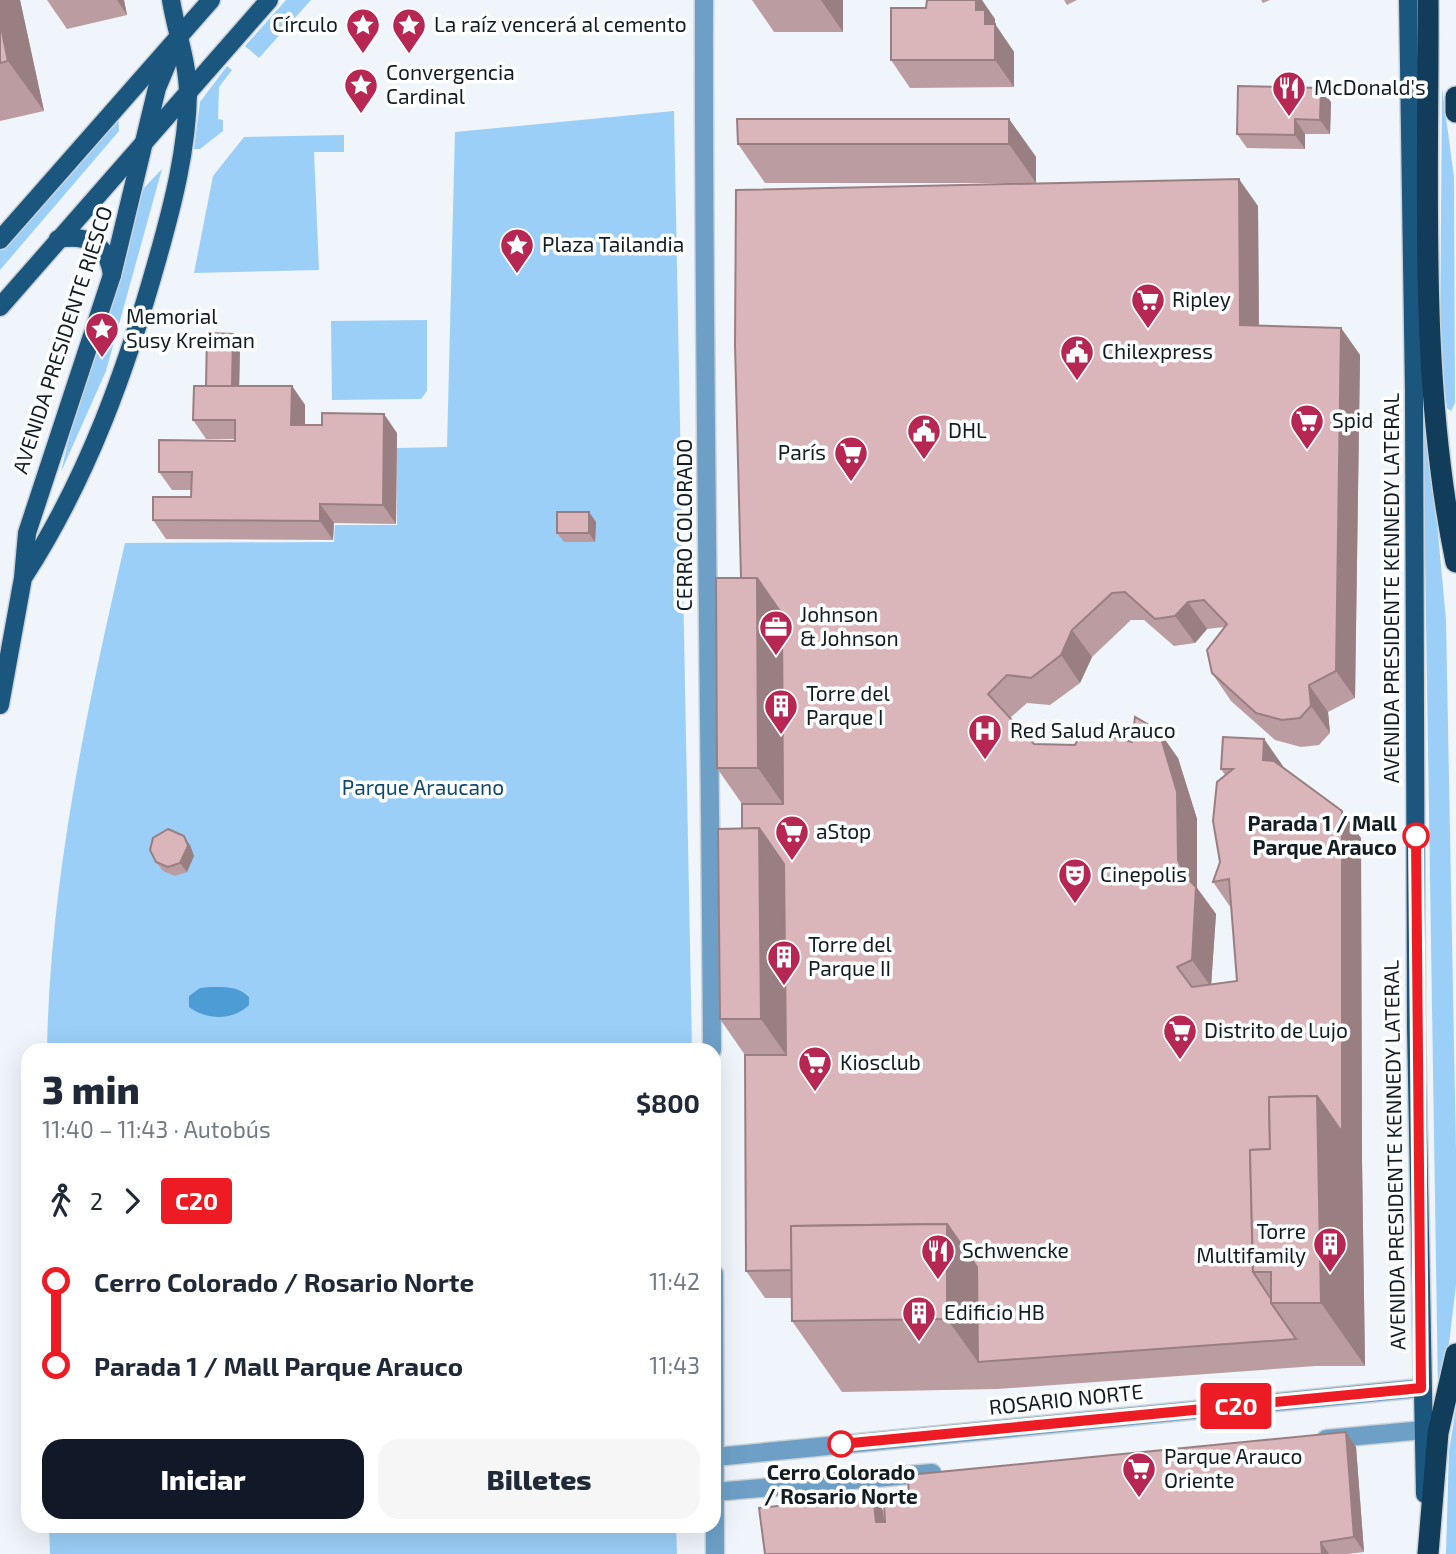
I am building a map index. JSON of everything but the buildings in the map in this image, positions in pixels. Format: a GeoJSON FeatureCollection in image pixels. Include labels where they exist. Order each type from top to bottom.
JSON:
{"type":"FeatureCollection","features":[{"type":"Feature","properties":{"kind":"highway"},"geometry":{"type":"LineString","coordinates":[[1428,0],[1431,353],[1444,490],[1456,562]]}},
{"type":"Feature","properties":{"kind":"highway"},"geometry":{"type":"LineString","coordinates":[[1456,97],[1456,112]]}},
{"type":"Feature","properties":{"kind":"highway"},"geometry":{"type":"LineString","coordinates":[[1428,1554],[1438,1433],[1456,1354]]}},
{"type":"Feature","properties":{"kind":"main road","name":"AVENIDA PRESIDENTE RIESCO"},"geometry":{"type":"LineString","coordinates":[[23,578],[80,478],[121,376],[146,300],[173,198],[182,153],[188,93],[171,0]]}},
{"type":"Feature","properties":{"kind":"main road"},"geometry":{"type":"LineString","coordinates":[[0,240],[211,0]]}},
{"type":"Feature","properties":{"kind":"main road"},"geometry":{"type":"LineString","coordinates":[[0,307],[269,0]]}},
{"type":"Feature","properties":{"kind":"main road","name":"AVENIDA PRESIDENTE KENNEDY LATERAL"},"geometry":{"type":"LineString","coordinates":[[1408,0],[1421,1388],[1428,1554]]}},
{"type":"Feature","properties":{"kind":"main road","name":"AVENIDA PRESIDENTE RIESCO"},"geometry":{"type":"LineString","coordinates":[[0,705],[5,644],[23,578],[27,533],[112,275],[158,88],[178,38]]}},
{"type":"Feature","properties":{"kind":"main road"},"geometry":{"type":"LineString","coordinates":[[58,239],[73,237],[88,239],[98,244],[111,263],[112,275]]}},
{"type":"Feature","properties":{"kind":"street","name":"CERRO COLORADO"},"geometry":{"type":"LineString","coordinates":[[704,0],[703,225],[707,374],[712,1043]]}},
{"type":"Feature","properties":{"kind":"street","name":"ROSARIO NORTE"},"geometry":{"type":"LineString","coordinates":[[721,1456],[1421,1388]]}},
{"type":"Feature","properties":{"kind":"street"},"geometry":{"type":"LineString","coordinates":[[1303,1441],[1423,1430]]}},
{"type":"Feature","properties":{"kind":"street"},"geometry":{"type":"LineString","coordinates":[[721,1491],[947,1472]]}},
{"type":"Feature","properties":{"kind":"street"},"geometry":{"type":"LineString","coordinates":[[715,1533],[715,1554]]}},
{"type":"Feature","properties":{"kind":"green space"},"geometry":{"type":"Polygon","coordinates":[[[286,0],[311,0],[259,58],[245,46],[286,0]]]}},
{"type":"Feature","properties":{"kind":"green space"},"geometry":{"type":"Polygon","coordinates":[[[227,66],[232,70],[219,87],[218,119],[223,120],[223,131],[200,149],[194,149],[200,102],[227,66]]]}},
{"type":"Feature","properties":{"kind":"green space"},"geometry":{"type":"Polygon","coordinates":[[[1442,88],[1454,177],[1455,403],[1451,411],[1447,408],[1440,352],[1442,88]]]}},
{"type":"Feature","properties":{"kind":"green space"},"geometry":{"type":"Polygon","coordinates":[[[118,107],[119,131],[0,270],[0,242],[118,107]]]}},
{"type":"Feature","properties":{"kind":"green space","name":"Parque Araucano"},"geometry":{"type":"Polygon","coordinates":[[[674,111],[692,1043],[47,1043],[55,922],[63,858],[84,731],[125,543],[334,542],[335,525],[397,525],[397,448],[447,447],[455,132],[674,111]]]}},
{"type":"Feature","properties":{"kind":"green space"},"geometry":{"type":"Polygon","coordinates":[[[344,135],[344,152],[314,152],[319,270],[194,273],[213,176],[244,137],[344,135]]]}},
{"type":"Feature","properties":{"kind":"green space"},"geometry":{"type":"Polygon","coordinates":[[[162,169],[106,371],[61,472],[75,412],[142,190],[162,169]]]}},
{"type":"Feature","properties":{"kind":"green space"},"geometry":{"type":"Polygon","coordinates":[[[427,320],[427,391],[421,399],[332,400],[331,321],[427,320]]]}},
{"type":"Feature","properties":{"kind":"green space"},"geometry":{"type":"Polygon","coordinates":[[[1422,361],[1446,620],[1456,1151],[1456,1285],[1448,1352],[1438,1392],[1422,361]]]}},
{"type":"Feature","properties":{"kind":"green space"},"geometry":{"type":"Polygon","coordinates":[[[1456,1408],[1456,1554],[1446,1554],[1449,1451],[1456,1408]]]}},
{"type":"Feature","properties":{"kind":"green space"},"geometry":{"type":"Polygon","coordinates":[[[49,1533],[676,1533],[677,1554],[50,1554],[49,1533]]]}},
{"type":"Feature","properties":{"kind":"shaded area"},"geometry":{"type":"Polygon","coordinates":[[[200,988],[240,991],[249,997],[249,1005],[235,1014],[219,1017],[203,1014],[189,1007],[189,996],[200,988]]]}},
{"type":"Feature","properties":{"kind":"bus line","name":"C20"},"geometry":{"type":"LineString","coordinates":[[841,1444],[1421,1388],[1416,836]]}},
{"type":"Feature","properties":{"kind":"place","name":"Círculo"},"geometry":{"type":"Point","coordinates":[363,55]}},
{"type":"Feature","properties":{"kind":"place","name":"La raíz vencerá al cemento"},"geometry":{"type":"Point","coordinates":[409,55]}},
{"type":"Feature","properties":{"kind":"place","name":"Convergencia Cardinal"},"geometry":{"type":"Point","coordinates":[361,115]}},
{"type":"Feature","properties":{"kind":"place","name":"McDonald's"},"geometry":{"type":"Point","coordinates":[1289,118]}},
{"type":"Feature","properties":{"kind":"place","name":"Plaza Tailandia"},"geometry":{"type":"Point","coordinates":[517,275]}},
{"type":"Feature","properties":{"kind":"place","name":"Ripley"},"geometry":{"type":"Point","coordinates":[1148,330]}},
{"type":"Feature","properties":{"kind":"place","name":"Memorial Susy Kreiman"},"geometry":{"type":"Point","coordinates":[102,359]}},
{"type":"Feature","properties":{"kind":"place","name":"Chilexpress"},"geometry":{"type":"Point","coordinates":[1077,382]}},
{"type":"Feature","properties":{"kind":"place","name":"Spid"},"geometry":{"type":"Point","coordinates":[1307,451]}},
{"type":"Feature","properties":{"kind":"place","name":"DHL"},"geometry":{"type":"Point","coordinates":[924,461]}},
{"type":"Feature","properties":{"kind":"place","name":"París"},"geometry":{"type":"Point","coordinates":[851,483]}},
{"type":"Feature","properties":{"kind":"place","name":"Johnson & Johnson"},"geometry":{"type":"Point","coordinates":[776,657]}},
{"type":"Feature","properties":{"kind":"place","name":"Torre del Parque I"},"geometry":{"type":"Point","coordinates":[781,736]}},
{"type":"Feature","properties":{"kind":"place","name":"Red Salud Arauco"},"geometry":{"type":"Point","coordinates":[985,761]}},
{"type":"Feature","properties":{"kind":"place","name":"Parada 1 / Mall Parque Arauco"},"geometry":{"type":"Point","coordinates":[1416,836]}},
{"type":"Feature","properties":{"kind":"place","name":"aStop"},"geometry":{"type":"Point","coordinates":[792,862]}},
{"type":"Feature","properties":{"kind":"place","name":"Cinepolis"},"geometry":{"type":"Point","coordinates":[1075,905]}},
{"type":"Feature","properties":{"kind":"place","name":"Torre del Parque II"},"geometry":{"type":"Point","coordinates":[784,987]}},
{"type":"Feature","properties":{"kind":"place","name":"Distrito de Lujo"},"geometry":{"type":"Point","coordinates":[1180,1061]}},
{"type":"Feature","properties":{"kind":"place","name":"Kiosclub"},"geometry":{"type":"Point","coordinates":[815,1093]}},
{"type":"Feature","properties":{"kind":"place","name":"Torre Multifamily"},"geometry":{"type":"Point","coordinates":[1330,1274]}},
{"type":"Feature","properties":{"kind":"place","name":"Schwencke"},"geometry":{"type":"Point","coordinates":[938,1281]}},
{"type":"Feature","properties":{"kind":"place","name":"Edificio HB"},"geometry":{"type":"Point","coordinates":[919,1343]}},
{"type":"Feature","properties":{"kind":"place","name":"Cerro Colorado / Rosario Norte"},"geometry":{"type":"Point","coordinates":[841,1444]}},
{"type":"Feature","properties":{"kind":"place","name":"Parque Arauco Oriente"},"geometry":{"type":"Point","coordinates":[1139,1499]}}]}
